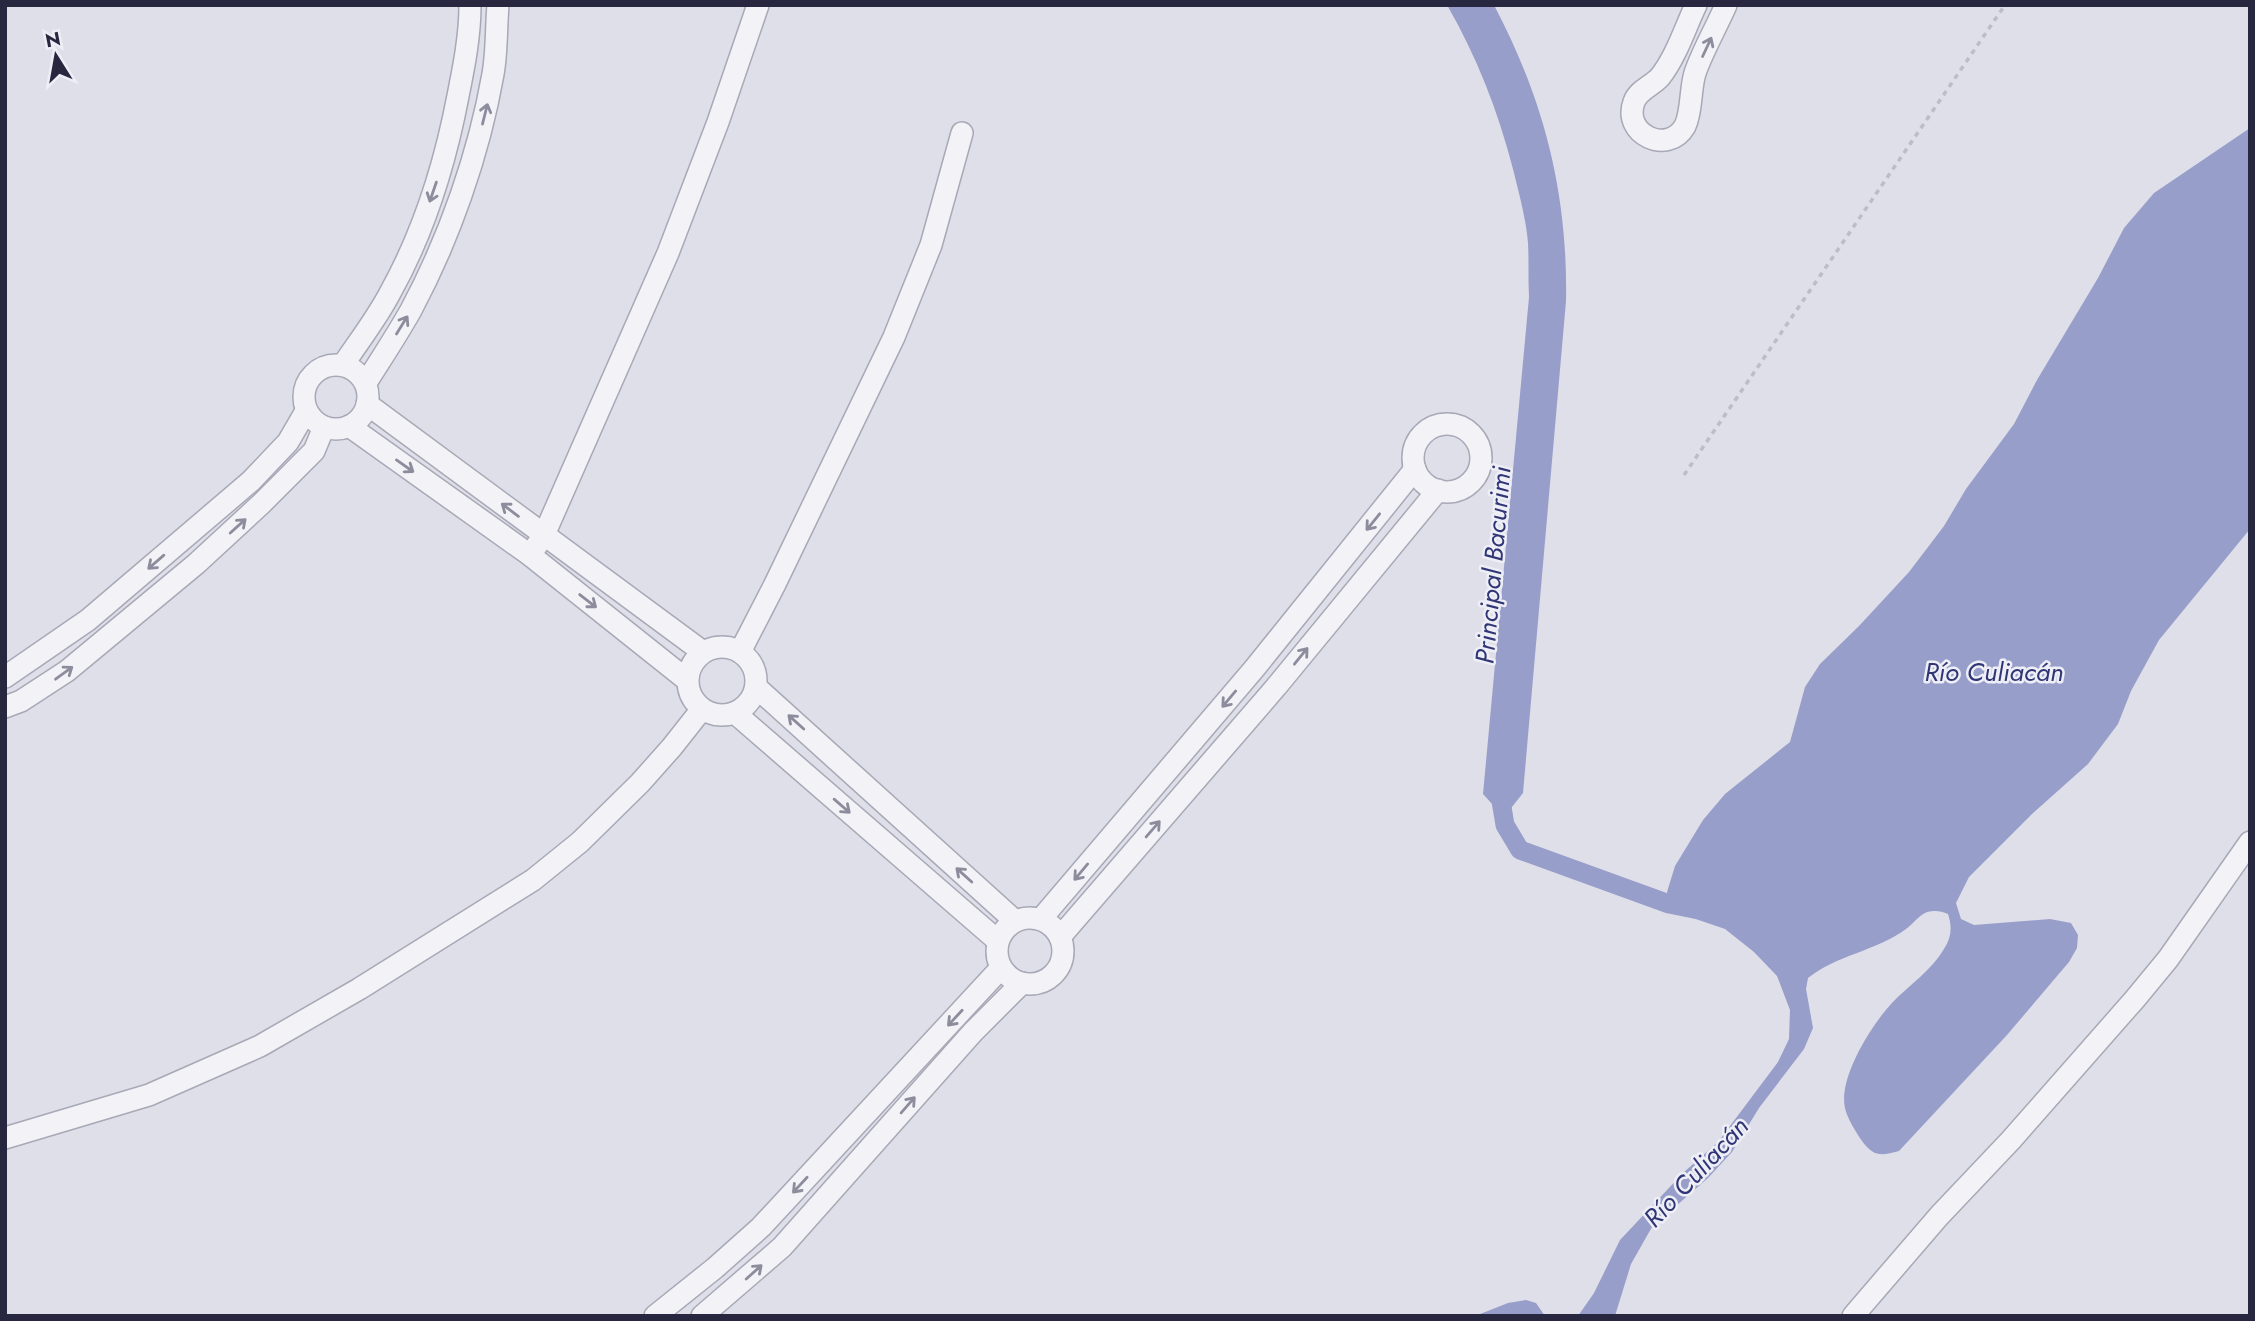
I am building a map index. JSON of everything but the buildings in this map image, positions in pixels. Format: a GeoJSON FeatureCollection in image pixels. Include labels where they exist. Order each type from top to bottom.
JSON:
{"type":"FeatureCollection","features":[{"type":"Feature","properties":{"kind":"street"},"geometry":{"type":"LineString","coordinates":[[343,365],[390,293],[419,231],[430,200],[448,147],[466,60],[470,5]]}},
{"type":"Feature","properties":{"kind":"street"},"geometry":{"type":"LineString","coordinates":[[498,5],[494,72],[475,151],[432,268],[366,393],[358,420],[340,429],[324,427],[306,411],[304,391],[313,373],[323,367],[343,365],[355,371],[366,393],[544,535],[703,652]]}},
{"type":"Feature","properties":{"kind":"street"},"geometry":{"type":"LineString","coordinates":[[530,555],[544,535],[668,253],[718,122],[758,5]]}},
{"type":"Feature","properties":{"kind":"street"},"geometry":{"type":"LineString","coordinates":[[1696,5],[1661,75],[1643,90],[1632,105],[1631,114],[1638,131],[1653,140],[1671,138],[1684,127],[1688,118],[1695,73],[1726,5]]}},
{"type":"Feature","properties":{"kind":"street"},"geometry":{"type":"LineString","coordinates":[[740,652],[894,337],[931,245],[962,133]]}},
{"type":"Feature","properties":{"kind":"street"},"geometry":{"type":"LineString","coordinates":[[306,411],[288,442],[251,481],[88,620],[6,677],[13,704],[67,671],[196,564],[261,505],[314,451],[324,427]]}},
{"type":"Feature","properties":{"kind":"street"},"geometry":{"type":"LineString","coordinates":[[1442,424],[1454,425],[1465,429],[1474,437],[1481,458],[1478,470],[1464,487],[1454,491],[1438,490],[1424,483],[1415,469],[1413,454],[1422,435],[1431,428],[1442,424]]}},
{"type":"Feature","properties":{"kind":"street"},"geometry":{"type":"LineString","coordinates":[[349,426],[530,555],[687,680]]}},
{"type":"Feature","properties":{"kind":"street"},"geometry":{"type":"LineString","coordinates":[[1041,919],[1254,669],[1415,469]]}},
{"type":"Feature","properties":{"kind":"street"},"geometry":{"type":"LineString","coordinates":[[1060,937],[1276,687],[1438,490]]}},
{"type":"Feature","properties":{"kind":"street"},"geometry":{"type":"LineString","coordinates":[[725,646],[740,652],[752,664],[756,675],[752,698],[745,707],[735,713],[712,714],[702,709],[694,701],[687,680],[695,659],[713,647],[725,646]]}},
{"type":"Feature","properties":{"kind":"street"},"geometry":{"type":"LineString","coordinates":[[1254,669],[1276,687]]}},
{"type":"Feature","properties":{"kind":"street"},"geometry":{"type":"LineString","coordinates":[[756,687],[1015,921]]}},
{"type":"Feature","properties":{"kind":"street"},"geometry":{"type":"LineString","coordinates":[[5,1138],[149,1095],[260,1046],[359,989],[533,880],[580,842],[640,783],[702,709]]}},
{"type":"Feature","properties":{"kind":"street"},"geometry":{"type":"LineString","coordinates":[[735,713],[998,941]]}},
{"type":"Feature","properties":{"kind":"street"},"geometry":{"type":"LineString","coordinates":[[1853,1316],[1939,1216],[2011,1140],[2135,999],[2168,959],[2250,842]]}},
{"type":"Feature","properties":{"kind":"street"},"geometry":{"type":"LineString","coordinates":[[1026,917],[1041,919],[1057,930],[1064,952],[1062,963],[1048,980],[1038,984],[1022,983],[1008,976],[1001,968],[997,958],[998,941],[1005,928],[1015,921],[1026,917]]}},
{"type":"Feature","properties":{"kind":"street"},"geometry":{"type":"LineString","coordinates":[[655,1316],[761,1227],[1001,968]]}},
{"type":"Feature","properties":{"kind":"street"},"geometry":{"type":"LineString","coordinates":[[702,1316],[782,1247],[973,1032],[1022,983]]}},
{"type":"Feature","properties":{"kind":"street"},"geometry":{"type":"LineString","coordinates":[[761,1227],[782,1247]]}},
{"type":"Feature","properties":{"kind":"path"},"geometry":{"type":"LineString","coordinates":[[1684,475],[2005,5]]}},
{"type":"Feature","properties":{"kind":"water"},"geometry":{"type":"Polygon","coordinates":[[[1447,5],[1494,5],[1512,41],[1527,76],[1550,148],[1563,223],[1566,261],[1566,301],[1523,793],[1504,817],[1483,794],[1529,297],[1528,243],[1520,197],[1501,126],[1477,64],[1447,5]]]}},
{"type":"Feature","properties":{"kind":"water","name":"Río Culiacán"},"geometry":{"type":"Polygon","coordinates":[[[2250,128],[2250,529],[2159,640],[2131,691],[2118,724],[2088,764],[2032,814],[1969,877],[1956,903],[1961,919],[1974,925],[2050,919],[2071,923],[2078,935],[2077,948],[2069,962],[2007,1035],[1899,1151],[1887,1154],[1870,1150],[1852,1125],[1845,1108],[1847,1082],[1858,1052],[1875,1024],[1944,949],[1950,932],[1948,914],[1927,912],[1882,943],[1831,964],[1808,978],[1806,989],[1813,1028],[1804,1049],[1759,1108],[1732,1152],[1708,1178],[1652,1227],[1631,1264],[1615,1316],[1578,1316],[1594,1293],[1620,1240],[1683,1173],[1718,1142],[1778,1062],[1789,1039],[1790,1010],[1777,976],[1754,952],[1725,929],[1681,914],[1669,904],[1667,892],[1675,866],[1703,820],[1725,794],[1790,742],[1805,687],[1820,664],[1909,572],[1944,526],[1966,489],[2014,424],[2124,228],[2154,193],[2250,128]]]}},
{"type":"Feature","properties":{"kind":"water"},"geometry":{"type":"Polygon","coordinates":[[[1526,1300],[1536,1303],[1545,1316],[1475,1316],[1508,1303],[1526,1300]]]}},
{"type":"Feature","properties":{"kind":"waterway","name":"Principal Bacurimi"},"geometry":{"type":"LineString","coordinates":[[1499,789],[1505,825],[1520,850],[1669,904],[1694,909]]}}]}
